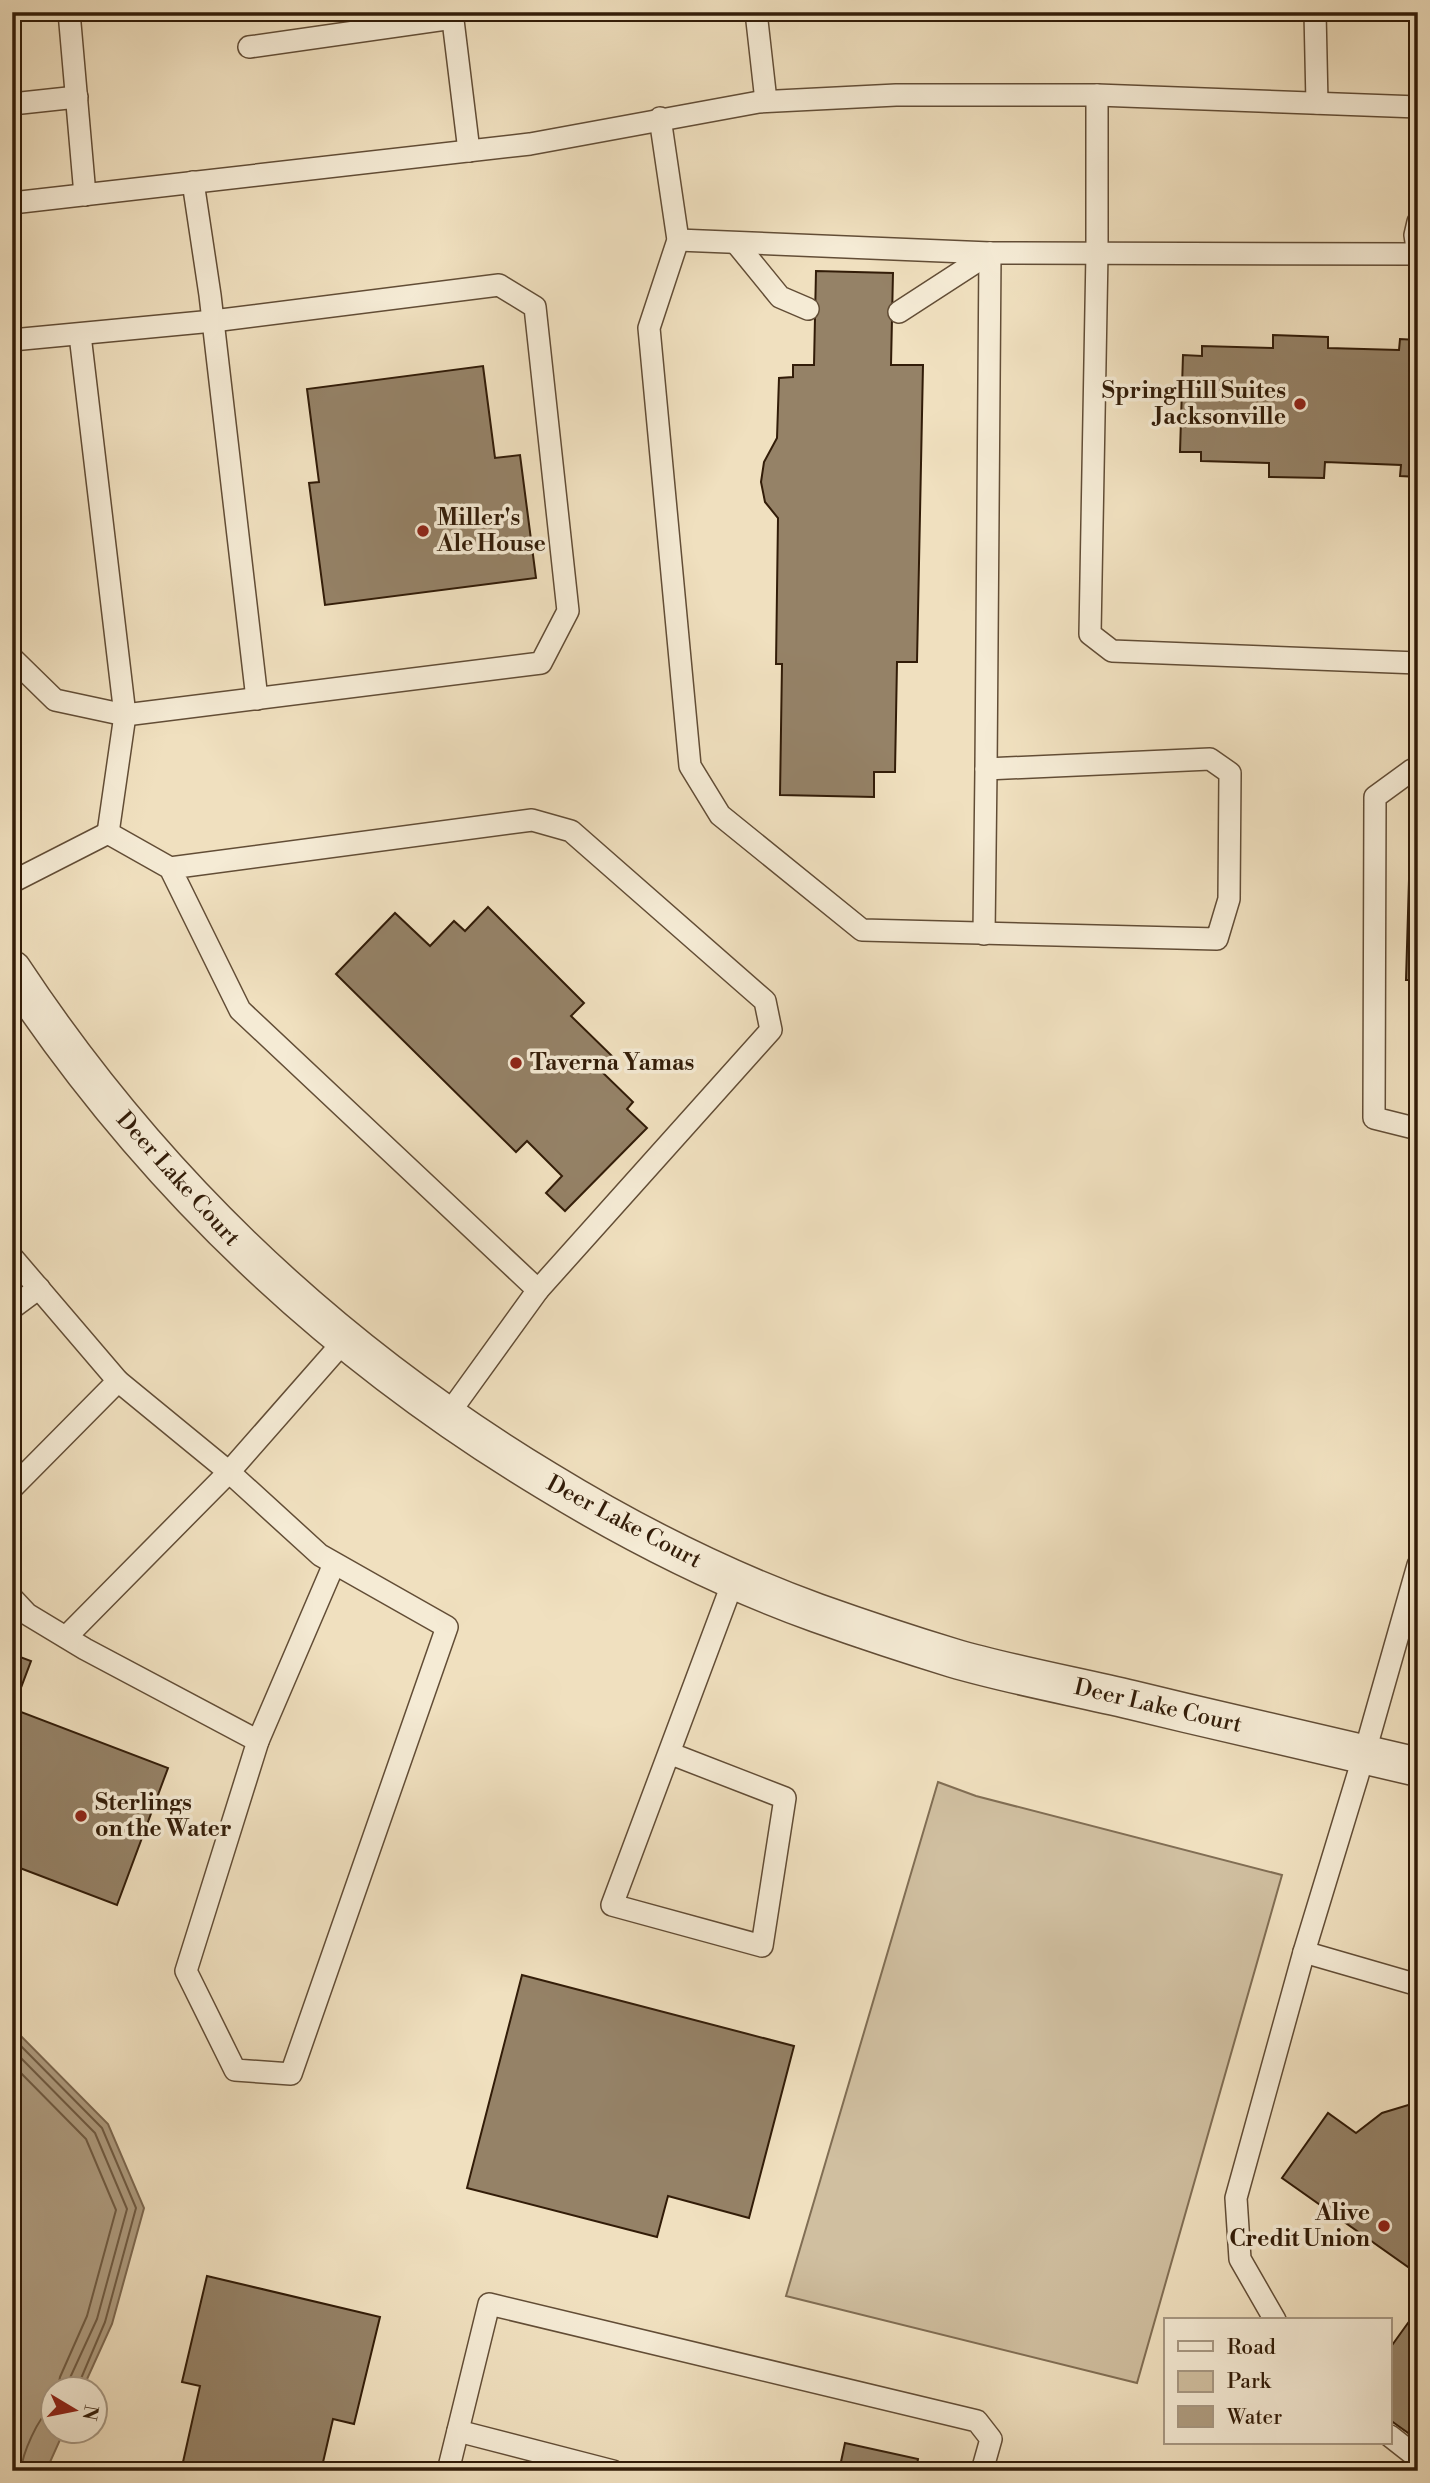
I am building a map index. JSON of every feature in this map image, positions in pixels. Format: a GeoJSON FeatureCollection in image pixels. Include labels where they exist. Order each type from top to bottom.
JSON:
{"type":"FeatureCollection","features":[{"type":"Feature","properties":{"kind":"street","name":"Deer Lake Court"},"geometry":{"type":"LineString","coordinates":[[12,970],[55,1035],[146,1149],[248,1255],[345,1340],[477,1438],[602,1514],[734,1578],[815,1612],[954,1658],[1418,1767]]}},
{"type":"Feature","properties":{"kind":"lane"},"geometry":{"type":"LineString","coordinates":[[69,12],[85,195]]}},
{"type":"Feature","properties":{"kind":"lane"},"geometry":{"type":"LineString","coordinates":[[756,12],[766,102]]}},
{"type":"Feature","properties":{"kind":"lane"},"geometry":{"type":"LineString","coordinates":[[1315,12],[1317,103]]}},
{"type":"Feature","properties":{"kind":"lane"},"geometry":{"type":"LineString","coordinates":[[250,47],[452,15],[469,150]]}},
{"type":"Feature","properties":{"kind":"lane"},"geometry":{"type":"LineString","coordinates":[[12,203],[530,144],[660,118],[766,102],[896,95],[1097,95],[1418,107]]}},
{"type":"Feature","properties":{"kind":"lane"},"geometry":{"type":"LineString","coordinates":[[1097,95],[1090,634],[1112,651],[1418,663]]}},
{"type":"Feature","properties":{"kind":"lane"},"geometry":{"type":"LineString","coordinates":[[12,104],[77,97]]}},
{"type":"Feature","properties":{"kind":"lane"},"geometry":{"type":"LineString","coordinates":[[660,118],[678,240],[649,328],[690,766],[720,815],[862,930],[1217,939],[1229,899],[1230,772],[1210,759],[986,769]]}},
{"type":"Feature","properties":{"kind":"lane"},"geometry":{"type":"LineString","coordinates":[[193,182],[213,321],[257,699]]}},
{"type":"Feature","properties":{"kind":"lane"},"geometry":{"type":"LineString","coordinates":[[678,240],[990,253],[1417,255],[1415,235],[1418,222]]}},
{"type":"Feature","properties":{"kind":"lane"},"geometry":{"type":"LineString","coordinates":[[736,243],[780,297],[808,309]]}},
{"type":"Feature","properties":{"kind":"lane"},"geometry":{"type":"LineString","coordinates":[[900,312],[990,253]]}},
{"type":"Feature","properties":{"kind":"lane"},"geometry":{"type":"LineString","coordinates":[[984,934],[990,253]]}},
{"type":"Feature","properties":{"kind":"lane"},"geometry":{"type":"LineString","coordinates":[[12,340],[213,321],[499,285],[535,307],[568,611],[541,663],[125,715],[55,700],[12,658]]}},
{"type":"Feature","properties":{"kind":"lane"},"geometry":{"type":"LineString","coordinates":[[80,335],[125,715],[108,833]]}},
{"type":"Feature","properties":{"kind":"lane"},"geometry":{"type":"LineString","coordinates":[[1418,770],[1412,770],[1375,797],[1374,1118],[1418,1129]]}},
{"type":"Feature","properties":{"kind":"lane"},"geometry":{"type":"LineString","coordinates":[[170,868],[532,820],[571,831],[765,1001],[771,1030],[538,1290],[447,1416]]}},
{"type":"Feature","properties":{"kind":"lane"},"geometry":{"type":"LineString","coordinates":[[108,833],[170,868],[240,1010],[538,1290]]}},
{"type":"Feature","properties":{"kind":"lane"},"geometry":{"type":"LineString","coordinates":[[12,882],[108,833]]}},
{"type":"Feature","properties":{"kind":"lane"},"geometry":{"type":"LineString","coordinates":[[12,1257],[118,1381],[229,1472],[320,1555],[447,1627],[291,2074],[234,2070],[186,1971],[258,1741],[334,1564]]}},
{"type":"Feature","properties":{"kind":"lane"},"geometry":{"type":"LineString","coordinates":[[12,1308],[39,1288]]}},
{"type":"Feature","properties":{"kind":"lane"},"geometry":{"type":"LineString","coordinates":[[66,1637],[229,1472],[345,1340]]}},
{"type":"Feature","properties":{"kind":"lane"},"geometry":{"type":"LineString","coordinates":[[12,1488],[118,1381]]}},
{"type":"Feature","properties":{"kind":"lane"},"geometry":{"type":"LineString","coordinates":[[1274,2318],[1240,2259],[1236,2198],[1304,1952],[1418,1566]]}},
{"type":"Feature","properties":{"kind":"lane"},"geometry":{"type":"LineString","coordinates":[[669,1753],[785,1798],[762,1946],[612,1905],[734,1578]]}},
{"type":"Feature","properties":{"kind":"lane"},"geometry":{"type":"LineString","coordinates":[[12,1598],[27,1614],[66,1637],[258,1741]]}},
{"type":"Feature","properties":{"kind":"lane"},"geometry":{"type":"LineString","coordinates":[[1304,1952],[1418,1986]]}},
{"type":"Feature","properties":{"kind":"lane"},"geometry":{"type":"LineString","coordinates":[[448,2471],[489,2304],[977,2421],[991,2439],[982,2471]]}},
{"type":"Feature","properties":{"kind":"lane"},"geometry":{"type":"LineString","coordinates":[[458,2431],[612,2471]]}},
{"type":"Feature","properties":{"kind":"lane"},"geometry":{"type":"LineString","coordinates":[[1392,2438],[1418,2458]]}},
{"type":"Feature","properties":{"kind":"green space"},"geometry":{"type":"Polygon","coordinates":[[[938,1782],[976,1796],[1282,1875],[1137,2383],[786,2296],[938,1782]]]}},
{"type":"Feature","properties":{"kind":"water"},"geometry":{"type":"Polygon","coordinates":[[[12,2027],[108,2124],[144,2208],[112,2324],[89,2374],[38,2374],[38,2444],[58,2444],[46,2471],[12,2471],[12,2027]]]}},
{"type":"Feature","properties":{"kind":"building"},"geometry":{"type":"Polygon","coordinates":[[[816,271],[893,273],[891,365],[923,365],[917,662],[897,662],[895,772],[874,772],[874,797],[780,795],[782,664],[776,664],[778,518],[765,502],[761,482],[764,462],[777,438],[779,378],[793,377],[793,365],[814,365],[816,271]]]}},
{"type":"Feature","properties":{"kind":"building","name":"SpringHill Suites Jacksonville"},"geometry":{"type":"Polygon","coordinates":[[[1273,335],[1328,337],[1328,348],[1399,350],[1400,339],[1418,340],[1418,477],[1400,476],[1401,465],[1325,462],[1324,478],[1269,477],[1269,463],[1201,461],[1201,452],[1180,452],[1183,355],[1202,356],[1202,346],[1273,348],[1273,335]]]}},
{"type":"Feature","properties":{"kind":"building","name":"Miller's Ale House"},"geometry":{"type":"Polygon","coordinates":[[[483,366],[495,458],[520,455],[536,578],[325,605],[309,483],[319,482],[307,389],[483,366]]]}},
{"type":"Feature","properties":{"kind":"building"},"geometry":{"type":"Polygon","coordinates":[[[1411,813],[1418,813],[1418,980],[1406,980],[1411,813]]]}},
{"type":"Feature","properties":{"kind":"building","name":"Taverna Yamas"},"geometry":{"type":"Polygon","coordinates":[[[488,907],[584,1003],[571,1016],[612,1056],[600,1070],[633,1102],[627,1109],[647,1128],[565,1211],[546,1193],[562,1176],[527,1141],[516,1152],[336,974],[395,913],[430,946],[454,921],[465,931],[488,907]]]}},
{"type":"Feature","properties":{"kind":"building","name":"Sterlings on the Water"},"geometry":{"type":"Polygon","coordinates":[[[12,1654],[31,1661],[13,1709],[168,1768],[117,1905],[12,1865],[12,1654]]]}},
{"type":"Feature","properties":{"kind":"building"},"geometry":{"type":"Polygon","coordinates":[[[522,1975],[794,2046],[749,2218],[668,2196],[657,2237],[467,2188],[522,1975]]]}},
{"type":"Feature","properties":{"kind":"building","name":"Alive Credit Union"},"geometry":{"type":"Polygon","coordinates":[[[1418,2102],[1418,2274],[1282,2178],[1328,2113],[1356,2133],[1382,2113],[1418,2102]]]}},
{"type":"Feature","properties":{"kind":"building"},"geometry":{"type":"Polygon","coordinates":[[[207,2276],[380,2317],[354,2424],[333,2419],[321,2471],[181,2471],[200,2386],[182,2382],[207,2276]]]}},
{"type":"Feature","properties":{"kind":"building"},"geometry":{"type":"Polygon","coordinates":[[[1418,2309],[1418,2440],[1392,2421],[1392,2345],[1418,2309]]]}},
{"type":"Feature","properties":{"kind":"building"},"geometry":{"type":"Polygon","coordinates":[[[845,2443],[918,2459],[916,2471],[839,2471],[845,2443]]]}},
{"type":"Feature","properties":{"kind":"place","name":"SpringHill Suites Jacksonville"},"geometry":{"type":"Point","coordinates":[1300,404]}},
{"type":"Feature","properties":{"kind":"place","name":"Miller's Ale House"},"geometry":{"type":"Point","coordinates":[423,531]}},
{"type":"Feature","properties":{"kind":"place","name":"Taverna Yamas"},"geometry":{"type":"Point","coordinates":[516,1063]}},
{"type":"Feature","properties":{"kind":"place","name":"Sterlings on the Water"},"geometry":{"type":"Point","coordinates":[81,1816]}},
{"type":"Feature","properties":{"kind":"place","name":"Alive Credit Union"},"geometry":{"type":"Point","coordinates":[1384,2226]}}]}
